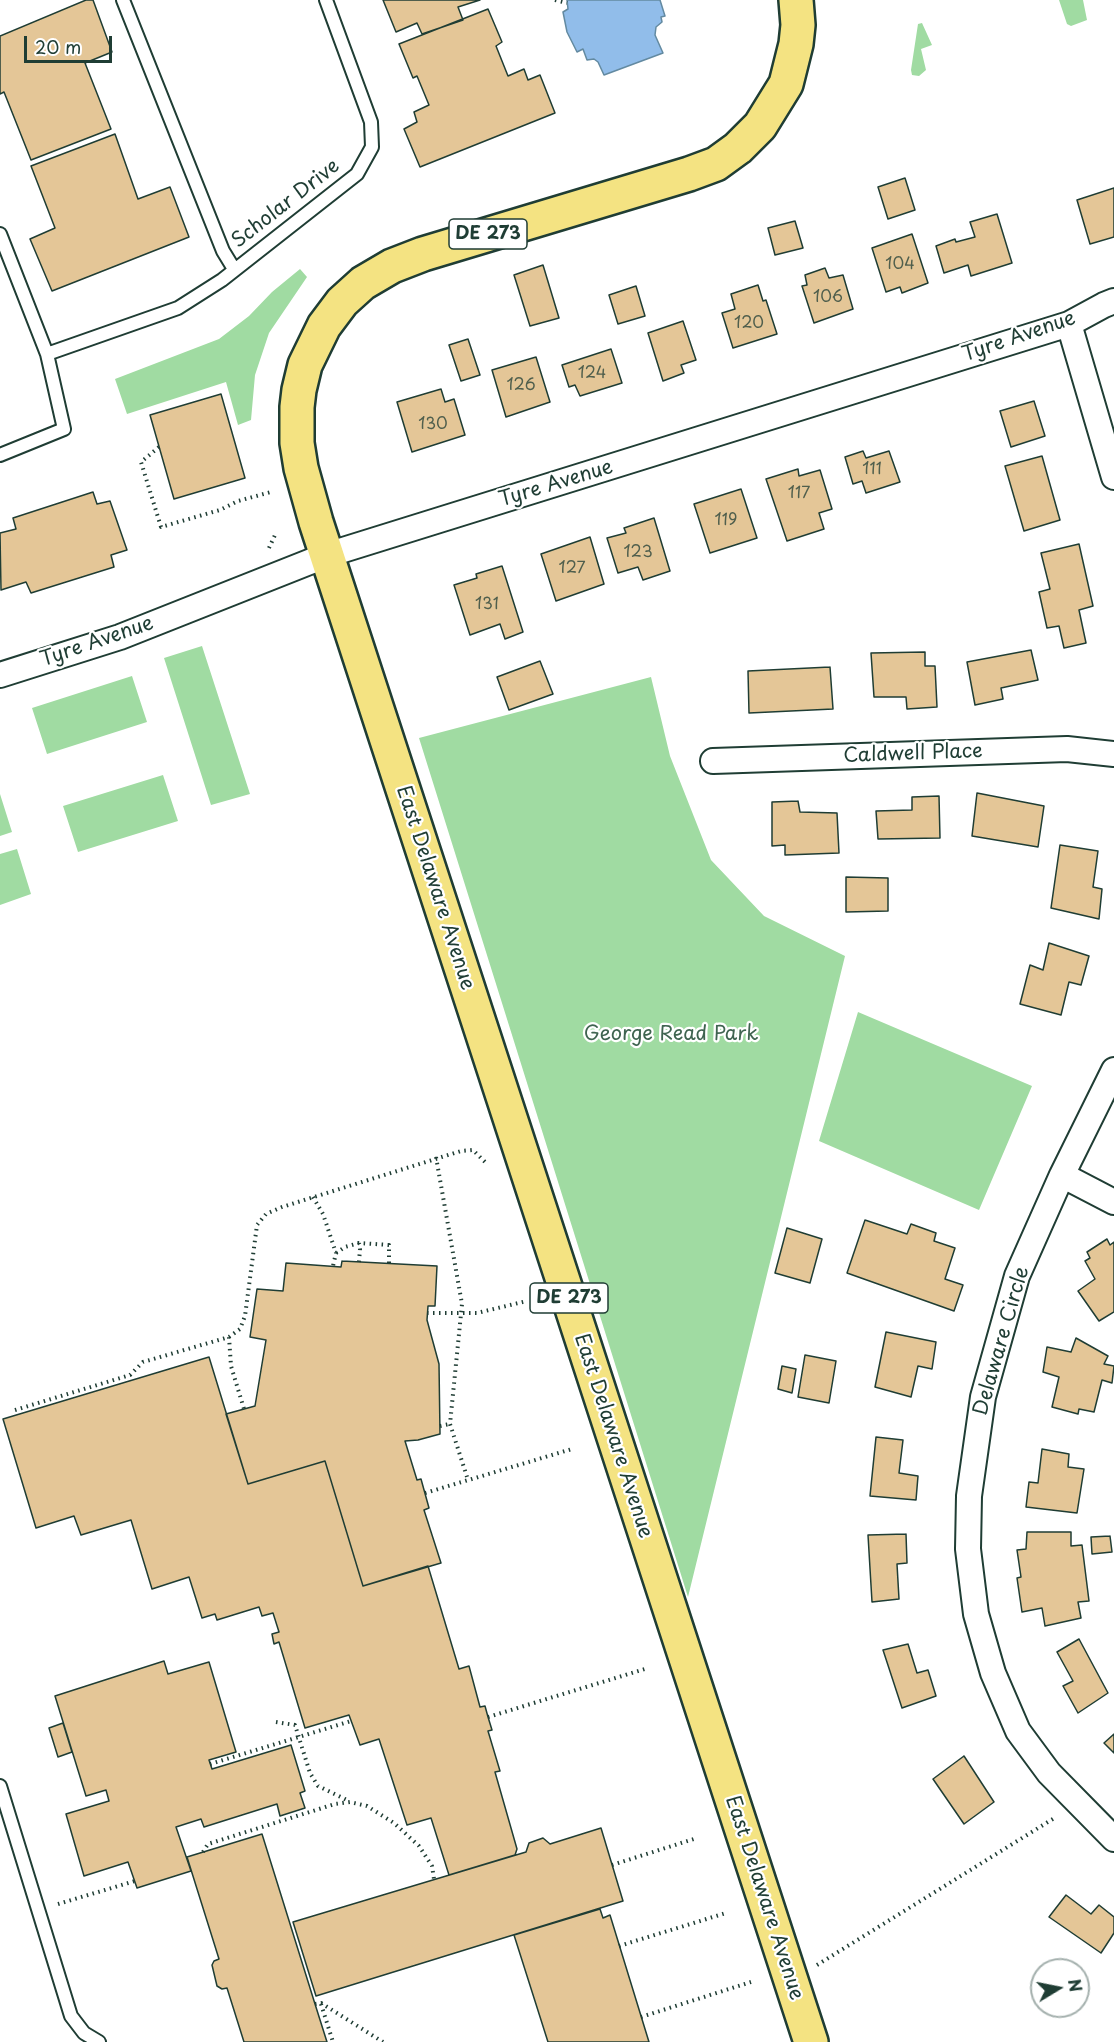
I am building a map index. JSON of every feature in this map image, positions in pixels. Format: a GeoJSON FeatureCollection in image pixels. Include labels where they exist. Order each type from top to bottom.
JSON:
{"type":"FeatureCollection","features":[{"type":"Feature","properties":{"kind":"main road","name":"East Delaware Avenue"},"geometry":{"type":"LineString","coordinates":[[796,0],[798,25],[796,44],[786,84],[760,126],[726,158],[689,174],[423,254],[392,266],[363,283],[342,302],[324,326],[312,349],[298,390],[297,443],[301,468],[327,555],[811,2042]]}},
{"type":"Feature","properties":{"kind":"street","name":"Tyre Avenue"},"geometry":{"type":"LineString","coordinates":[[0,675],[120,637],[327,555],[1068,324],[1114,302]]}},
{"type":"Feature","properties":{"kind":"street"},"geometry":{"type":"LineString","coordinates":[[1068,324],[1114,477]]}},
{"type":"Feature","properties":{"kind":"street","name":"Caldwell Place"},"geometry":{"type":"LineString","coordinates":[[713,761],[1067,749],[1114,754]]}},
{"type":"Feature","properties":{"kind":"street","name":"Delaware Circle"},"geometry":{"type":"LineString","coordinates":[[1114,1070],[1062,1175],[1017,1276],[983,1397],[969,1496],[968,1549],[976,1614],[993,1673],[1018,1731],[1049,1773],[1114,1839]]}},
{"type":"Feature","properties":{"kind":"street"},"geometry":{"type":"LineString","coordinates":[[1062,1175],[1114,1202]]}},
{"type":"Feature","properties":{"kind":"lane","name":"Scholar Drive"},"geometry":{"type":"LineString","coordinates":[[123,0],[223,251],[234,269]]}},
{"type":"Feature","properties":{"kind":"lane","name":"Scholar Drive"},"geometry":{"type":"LineString","coordinates":[[47,354],[178,308],[222,280],[357,174],[372,147],[371,122],[326,0]]}},
{"type":"Feature","properties":{"kind":"lane"},"geometry":{"type":"LineString","coordinates":[[0,234],[47,354],[64,429],[0,455]]}},
{"type":"Feature","properties":{"kind":"lane"},"geometry":{"type":"LineString","coordinates":[[0,1786],[71,2016],[84,2033],[99,2042]]}},
{"type":"Feature","properties":{"kind":"path"},"geometry":{"type":"LineString","coordinates":[[555,0],[567,3]]}},
{"type":"Feature","properties":{"kind":"path"},"geometry":{"type":"LineString","coordinates":[[159,447],[141,462],[161,527],[271,492]]}},
{"type":"Feature","properties":{"kind":"path"},"geometry":{"type":"LineString","coordinates":[[15,1410],[130,1375],[143,1362],[229,1337],[240,1329],[245,1316],[257,1225],[266,1214],[461,1150],[473,1150],[486,1163]]}},
{"type":"Feature","properties":{"kind":"path"},"geometry":{"type":"LineString","coordinates":[[436,1157],[462,1304],[450,1424],[468,1480]]}},
{"type":"Feature","properties":{"kind":"path"},"geometry":{"type":"LineString","coordinates":[[313,1197],[323,1214],[336,1253],[333,1266]]}},
{"type":"Feature","properties":{"kind":"path"},"geometry":{"type":"LineString","coordinates":[[336,1253],[345,1246],[359,1243],[389,1245],[389,1263]]}},
{"type":"Feature","properties":{"kind":"path"},"geometry":{"type":"LineString","coordinates":[[359,1243],[359,1262]]}},
{"type":"Feature","properties":{"kind":"path"},"geometry":{"type":"LineString","coordinates":[[427,1312],[477,1313],[527,1301]]}},
{"type":"Feature","properties":{"kind":"path"},"geometry":{"type":"LineString","coordinates":[[229,1337],[231,1366],[244,1409]]}},
{"type":"Feature","properties":{"kind":"path"},"geometry":{"type":"LineString","coordinates":[[440,1426],[450,1424]]}},
{"type":"Feature","properties":{"kind":"path"},"geometry":{"type":"LineString","coordinates":[[425,1493],[572,1449]]}},
{"type":"Feature","properties":{"kind":"path"},"geometry":{"type":"LineString","coordinates":[[488,1717],[645,1670]]}},
{"type":"Feature","properties":{"kind":"path"},"geometry":{"type":"LineString","coordinates":[[210,1764],[351,1721]]}},
{"type":"Feature","properties":{"kind":"path"},"geometry":{"type":"LineString","coordinates":[[276,1722],[295,1725],[309,1773],[318,1786],[350,1802],[367,1806],[394,1823],[419,1846],[432,1866],[434,1880]]}},
{"type":"Feature","properties":{"kind":"path"},"geometry":{"type":"LineString","coordinates":[[809,1970],[1056,1818],[1074,1800]]}},
{"type":"Feature","properties":{"kind":"path"},"geometry":{"type":"LineString","coordinates":[[203,1852],[208,1844],[334,1804],[350,1802]]}},
{"type":"Feature","properties":{"kind":"path"},"geometry":{"type":"LineString","coordinates":[[612,1865],[697,1839]]}},
{"type":"Feature","properties":{"kind":"path"},"geometry":{"type":"LineString","coordinates":[[39,1910],[135,1881]]}},
{"type":"Feature","properties":{"kind":"path"},"geometry":{"type":"LineString","coordinates":[[619,1946],[726,1913]]}},
{"type":"Feature","properties":{"kind":"path"},"geometry":{"type":"LineString","coordinates":[[641,2017],[751,1982]]}},
{"type":"Feature","properties":{"kind":"path"},"geometry":{"type":"LineString","coordinates":[[315,2004],[321,2003],[383,2042]]}},
{"type":"Feature","properties":{"kind":"path"},"geometry":{"type":"LineString","coordinates":[[321,2003],[333,2042]]}},
{"type":"Feature","properties":{"kind":"green space"},"geometry":{"type":"Polygon","coordinates":[[[1059,0],[1083,0],[1087,20],[1071,26],[1067,24],[1059,0]]]}},
{"type":"Feature","properties":{"kind":"green space"},"geometry":{"type":"Polygon","coordinates":[[[922,23],[932,45],[921,49],[926,70],[919,76],[912,75],[911,70],[918,24],[922,23]]]}},
{"type":"Feature","properties":{"kind":"green space"},"geometry":{"type":"Polygon","coordinates":[[[300,269],[307,277],[269,333],[255,375],[251,420],[238,425],[226,382],[127,414],[115,379],[219,339],[249,316],[272,292],[300,269]]]}},
{"type":"Feature","properties":{"kind":"green space"},"geometry":{"type":"Polygon","coordinates":[[[202,646],[250,794],[211,805],[164,658],[202,646]]]}},
{"type":"Feature","properties":{"kind":"green space"},"geometry":{"type":"Polygon","coordinates":[[[132,676],[147,722],[47,754],[32,708],[132,676]]]}},
{"type":"Feature","properties":{"kind":"green space","name":"George Read Park"},"geometry":{"type":"Polygon","coordinates":[[[651,677],[670,756],[711,860],[764,916],[845,956],[688,1597],[419,738],[651,677]]]}},
{"type":"Feature","properties":{"kind":"green space"},"geometry":{"type":"Polygon","coordinates":[[[163,775],[178,821],[78,852],[63,806],[163,775]]]}},
{"type":"Feature","properties":{"kind":"green space"},"geometry":{"type":"Polygon","coordinates":[[[0,794],[12,832],[0,836],[0,794]]]}},
{"type":"Feature","properties":{"kind":"green space"},"geometry":{"type":"Polygon","coordinates":[[[17,849],[31,894],[0,905],[0,854],[17,849]]]}},
{"type":"Feature","properties":{"kind":"green space"},"geometry":{"type":"Polygon","coordinates":[[[858,1012],[1032,1086],[979,1210],[819,1141],[858,1012]]]}},
{"type":"Feature","properties":{"kind":"water"},"geometry":{"type":"Polygon","coordinates":[[[567,0],[660,0],[665,16],[661,17],[662,22],[656,27],[655,35],[663,53],[604,75],[598,62],[594,59],[587,60],[583,49],[577,52],[567,32],[563,12],[568,9],[567,0]]]}},
{"type":"Feature","properties":{"kind":"building"},"geometry":{"type":"Polygon","coordinates":[[[86,0],[93,0],[112,52],[85,63],[111,129],[31,160],[4,92],[0,94],[0,36],[86,0]]]}},
{"type":"Feature","properties":{"kind":"building"},"geometry":{"type":"Polygon","coordinates":[[[383,0],[480,0],[458,7],[463,20],[422,34],[417,23],[396,32],[383,0]]]}},
{"type":"Feature","properties":{"kind":"building"},"geometry":{"type":"Polygon","coordinates":[[[488,9],[502,42],[496,46],[508,76],[524,69],[528,80],[540,75],[555,113],[420,167],[404,129],[417,122],[414,112],[429,105],[417,76],[413,78],[399,44],[488,9]]]}},
{"type":"Feature","properties":{"kind":"building"},"geometry":{"type":"Polygon","coordinates":[[[115,134],[138,199],[170,187],[189,237],[52,291],[30,239],[55,228],[31,166],[115,134]]]}},
{"type":"Feature","properties":{"kind":"building"},"geometry":{"type":"Polygon","coordinates":[[[905,178],[915,210],[888,219],[878,187],[905,178]]]}},
{"type":"Feature","properties":{"kind":"building"},"geometry":{"type":"Polygon","coordinates":[[[1114,188],[1114,237],[1090,244],[1077,200],[1114,188]]]}},
{"type":"Feature","properties":{"kind":"building"},"geometry":{"type":"Polygon","coordinates":[[[997,214],[1012,263],[971,276],[968,265],[944,273],[936,246],[955,239],[956,242],[975,237],[970,222],[997,214]]]}},
{"type":"Feature","properties":{"kind":"building"},"geometry":{"type":"Polygon","coordinates":[[[795,221],[803,248],[775,255],[768,228],[795,221]]]}},
{"type":"Feature","properties":{"kind":"building"},"geometry":{"type":"Polygon","coordinates":[[[912,234],[928,283],[902,293],[900,287],[886,292],[872,248],[912,234]]]}},
{"type":"Feature","properties":{"kind":"building"},"geometry":{"type":"Polygon","coordinates":[[[543,265],[559,318],[530,326],[514,275],[543,265]]]}},
{"type":"Feature","properties":{"kind":"building"},"geometry":{"type":"Polygon","coordinates":[[[825,268],[829,278],[843,275],[853,309],[814,323],[802,286],[807,285],[805,275],[825,268]]]}},
{"type":"Feature","properties":{"kind":"building"},"geometry":{"type":"Polygon","coordinates":[[[758,285],[763,301],[766,300],[777,334],[733,348],[722,313],[735,309],[731,294],[758,285]]]}},
{"type":"Feature","properties":{"kind":"building"},"geometry":{"type":"Polygon","coordinates":[[[636,286],[645,316],[618,324],[609,295],[636,286]]]}},
{"type":"Feature","properties":{"kind":"building"},"geometry":{"type":"Polygon","coordinates":[[[683,321],[696,360],[681,365],[684,373],[663,381],[648,333],[683,321]]]}},
{"type":"Feature","properties":{"kind":"building"},"geometry":{"type":"Polygon","coordinates":[[[468,339],[480,375],[461,381],[449,345],[468,339]]]}},
{"type":"Feature","properties":{"kind":"building"},"geometry":{"type":"Polygon","coordinates":[[[611,349],[622,383],[580,396],[575,385],[569,387],[562,365],[611,349]]]}},
{"type":"Feature","properties":{"kind":"building"},"geometry":{"type":"Polygon","coordinates":[[[536,357],[550,402],[506,417],[492,370],[536,357]]]}},
{"type":"Feature","properties":{"kind":"building"},"geometry":{"type":"Polygon","coordinates":[[[441,389],[445,402],[454,399],[465,435],[412,452],[397,402],[441,389]]]}},
{"type":"Feature","properties":{"kind":"building"},"geometry":{"type":"Polygon","coordinates":[[[221,394],[245,478],[174,499],[150,415],[221,394]]]}},
{"type":"Feature","properties":{"kind":"building"},"geometry":{"type":"Polygon","coordinates":[[[1034,401],[1045,436],[1011,447],[1000,411],[1034,401]]]}},
{"type":"Feature","properties":{"kind":"building"},"geometry":{"type":"Polygon","coordinates":[[[863,451],[866,458],[889,451],[900,482],[866,493],[862,481],[853,484],[845,457],[863,451]]]}},
{"type":"Feature","properties":{"kind":"building"},"geometry":{"type":"Polygon","coordinates":[[[1042,456],[1060,520],[1024,531],[1005,466],[1042,456]]]}},
{"type":"Feature","properties":{"kind":"building"},"geometry":{"type":"Polygon","coordinates":[[[798,469],[799,476],[820,470],[832,509],[819,513],[824,529],[787,541],[766,479],[798,469]]]}},
{"type":"Feature","properties":{"kind":"building"},"geometry":{"type":"Polygon","coordinates":[[[741,489],[757,538],[710,553],[694,504],[741,489]]]}},
{"type":"Feature","properties":{"kind":"building"},"geometry":{"type":"Polygon","coordinates":[[[93,492],[97,504],[110,501],[127,550],[111,555],[114,567],[31,593],[26,582],[1,590],[0,533],[16,529],[13,518],[93,492]]]}},
{"type":"Feature","properties":{"kind":"building"},"geometry":{"type":"Polygon","coordinates":[[[654,518],[670,571],[643,580],[638,567],[618,573],[607,538],[626,533],[624,528],[654,518]]]}},
{"type":"Feature","properties":{"kind":"building"},"geometry":{"type":"Polygon","coordinates":[[[590,537],[604,584],[556,601],[541,554],[590,537]]]}},
{"type":"Feature","properties":{"kind":"building"},"geometry":{"type":"Polygon","coordinates":[[[1079,544],[1093,606],[1079,610],[1086,643],[1064,648],[1059,626],[1047,628],[1039,592],[1050,589],[1041,553],[1079,544]]]}},
{"type":"Feature","properties":{"kind":"building"},"geometry":{"type":"Polygon","coordinates":[[[502,566],[523,632],[505,639],[500,624],[470,635],[454,585],[477,578],[476,574],[502,566]]]}},
{"type":"Feature","properties":{"kind":"building"},"geometry":{"type":"Polygon","coordinates":[[[1031,650],[1038,680],[1001,688],[1003,699],[975,705],[967,662],[1031,650]]]}},
{"type":"Feature","properties":{"kind":"building"},"geometry":{"type":"Polygon","coordinates":[[[925,652],[925,666],[935,666],[937,707],[907,709],[906,697],[874,697],[871,653],[925,652]]]}},
{"type":"Feature","properties":{"kind":"building"},"geometry":{"type":"Polygon","coordinates":[[[540,661],[553,694],[509,710],[497,677],[540,661]]]}},
{"type":"Feature","properties":{"kind":"building"},"geometry":{"type":"Polygon","coordinates":[[[830,667],[833,709],[749,713],[748,671],[830,667]]]}},
{"type":"Feature","properties":{"kind":"building"},"geometry":{"type":"Polygon","coordinates":[[[977,793],[1044,806],[1038,847],[972,836],[977,793]]]}},
{"type":"Feature","properties":{"kind":"building"},"geometry":{"type":"Polygon","coordinates":[[[939,796],[940,838],[878,839],[876,811],[912,810],[912,797],[939,796]]]}},
{"type":"Feature","properties":{"kind":"building"},"geometry":{"type":"Polygon","coordinates":[[[798,801],[800,812],[837,813],[839,853],[785,855],[785,845],[772,846],[772,802],[798,801]]]}},
{"type":"Feature","properties":{"kind":"building"},"geometry":{"type":"Polygon","coordinates":[[[1060,845],[1098,851],[1093,887],[1102,889],[1099,919],[1051,908],[1060,845]]]}},
{"type":"Feature","properties":{"kind":"building"},"geometry":{"type":"Polygon","coordinates":[[[846,877],[888,878],[888,911],[846,912],[846,877]]]}},
{"type":"Feature","properties":{"kind":"building"},"geometry":{"type":"Polygon","coordinates":[[[1049,943],[1089,956],[1081,985],[1069,982],[1061,1015],[1020,1004],[1030,965],[1043,970],[1049,943]]]}},
{"type":"Feature","properties":{"kind":"building"},"geometry":{"type":"Polygon","coordinates":[[[865,1220],[907,1234],[911,1224],[936,1233],[934,1241],[955,1248],[945,1279],[963,1285],[954,1311],[847,1273],[865,1220]]]}},
{"type":"Feature","properties":{"kind":"building"},"geometry":{"type":"Polygon","coordinates":[[[787,1228],[822,1239],[810,1283],[775,1273],[787,1228]]]}},
{"type":"Feature","properties":{"kind":"building"},"geometry":{"type":"Polygon","coordinates":[[[1107,1239],[1110,1245],[1114,1242],[1114,1312],[1099,1321],[1078,1291],[1095,1279],[1085,1261],[1090,1258],[1087,1252],[1107,1239]]]}},
{"type":"Feature","properties":{"kind":"building"},"geometry":{"type":"Polygon","coordinates":[[[342,1261],[437,1266],[435,1306],[428,1306],[427,1320],[439,1364],[440,1434],[405,1441],[417,1480],[421,1479],[429,1508],[424,1510],[441,1563],[363,1586],[325,1461],[248,1484],[226,1414],[255,1406],[266,1340],[250,1337],[257,1289],[283,1291],[286,1263],[341,1267],[342,1261]]]}},
{"type":"Feature","properties":{"kind":"building"},"geometry":{"type":"Polygon","coordinates":[[[886,1332],[936,1342],[932,1369],[918,1366],[911,1397],[875,1387],[886,1332]]]}},
{"type":"Feature","properties":{"kind":"building"},"geometry":{"type":"Polygon","coordinates":[[[1076,1338],[1108,1356],[1104,1364],[1114,1366],[1112,1383],[1102,1380],[1094,1412],[1079,1409],[1078,1414],[1052,1407],[1059,1377],[1043,1372],[1047,1347],[1071,1352],[1076,1338]]]}},
{"type":"Feature","properties":{"kind":"building"},"geometry":{"type":"Polygon","coordinates":[[[805,1355],[836,1361],[829,1403],[798,1397],[805,1355]]]}},
{"type":"Feature","properties":{"kind":"building"},"geometry":{"type":"Polygon","coordinates":[[[209,1357],[248,1484],[325,1461],[363,1586],[428,1566],[459,1669],[469,1666],[480,1707],[485,1706],[492,1730],[488,1731],[500,1771],[495,1772],[517,1849],[515,1855],[449,1875],[431,1818],[407,1825],[379,1739],[360,1745],[349,1715],[305,1728],[279,1642],[274,1644],[272,1634],[279,1632],[273,1613],[262,1616],[259,1607],[217,1620],[215,1614],[202,1618],[189,1577],[152,1589],[131,1520],[81,1535],[74,1516],[36,1528],[3,1419],[209,1357]]]}},
{"type":"Feature","properties":{"kind":"building"},"geometry":{"type":"Polygon","coordinates":[[[782,1366],[796,1369],[792,1393],[778,1389],[782,1366]]]}},
{"type":"Feature","properties":{"kind":"building"},"geometry":{"type":"Polygon","coordinates":[[[876,1437],[903,1440],[899,1473],[918,1476],[916,1500],[870,1496],[876,1437]]]}},
{"type":"Feature","properties":{"kind":"building"},"geometry":{"type":"Polygon","coordinates":[[[1042,1449],[1069,1454],[1068,1467],[1084,1469],[1077,1513],[1026,1507],[1029,1482],[1038,1483],[1042,1449]]]}},
{"type":"Feature","properties":{"kind":"building"},"geometry":{"type":"Polygon","coordinates":[[[1027,1532],[1071,1532],[1071,1546],[1082,1545],[1089,1601],[1078,1602],[1081,1618],[1045,1626],[1042,1608],[1022,1612],[1017,1578],[1021,1577],[1017,1550],[1026,1549],[1027,1532]]]}},
{"type":"Feature","properties":{"kind":"building"},"geometry":{"type":"Polygon","coordinates":[[[906,1534],[907,1563],[897,1564],[899,1599],[872,1602],[868,1535],[906,1534]]]}},
{"type":"Feature","properties":{"kind":"building"},"geometry":{"type":"Polygon","coordinates":[[[1110,1536],[1112,1552],[1092,1554],[1091,1537],[1110,1536]]]}},
{"type":"Feature","properties":{"kind":"building"},"geometry":{"type":"Polygon","coordinates":[[[1079,1639],[1108,1693],[1078,1713],[1063,1686],[1073,1681],[1057,1652],[1079,1639]]]}},
{"type":"Feature","properties":{"kind":"building"},"geometry":{"type":"Polygon","coordinates":[[[908,1644],[917,1673],[928,1670],[936,1696],[902,1708],[883,1650],[908,1644]]]}},
{"type":"Feature","properties":{"kind":"building"},"geometry":{"type":"Polygon","coordinates":[[[164,1661],[168,1674],[209,1662],[236,1752],[209,1760],[212,1769],[291,1745],[305,1791],[300,1793],[305,1808],[280,1816],[277,1804],[204,1827],[201,1819],[176,1827],[191,1871],[137,1888],[128,1862],[84,1876],[66,1814],[109,1801],[106,1790],[86,1796],[55,1696],[164,1661]]]}},
{"type":"Feature","properties":{"kind":"building"},"geometry":{"type":"Polygon","coordinates":[[[63,1723],[72,1752],[58,1757],[49,1728],[63,1723]]]}},
{"type":"Feature","properties":{"kind":"building"},"geometry":{"type":"Polygon","coordinates":[[[1114,1734],[1114,1753],[1104,1743],[1114,1734]]]}},
{"type":"Feature","properties":{"kind":"building"},"geometry":{"type":"Polygon","coordinates":[[[964,1756],[994,1802],[964,1824],[933,1779],[964,1756]]]}},
{"type":"Feature","properties":{"kind":"building"},"geometry":{"type":"Polygon","coordinates":[[[601,1828],[623,1901],[316,1996],[293,1922],[526,1852],[529,1843],[543,1838],[550,1844],[601,1828]]]}},
{"type":"Feature","properties":{"kind":"building"},"geometry":{"type":"Polygon","coordinates":[[[262,1834],[327,2042],[244,2042],[227,1988],[222,1989],[217,1986],[212,1965],[219,1959],[187,1857],[262,1834]]]}},
{"type":"Feature","properties":{"kind":"building"},"geometry":{"type":"Polygon","coordinates":[[[1066,1895],[1091,1914],[1099,1905],[1114,1917],[1114,1933],[1101,1953],[1049,1917],[1066,1895]]]}},
{"type":"Feature","properties":{"kind":"building"},"geometry":{"type":"Polygon","coordinates":[[[600,1909],[603,1918],[610,1915],[649,2042],[548,2042],[514,1935],[600,1909]]]}}]}
